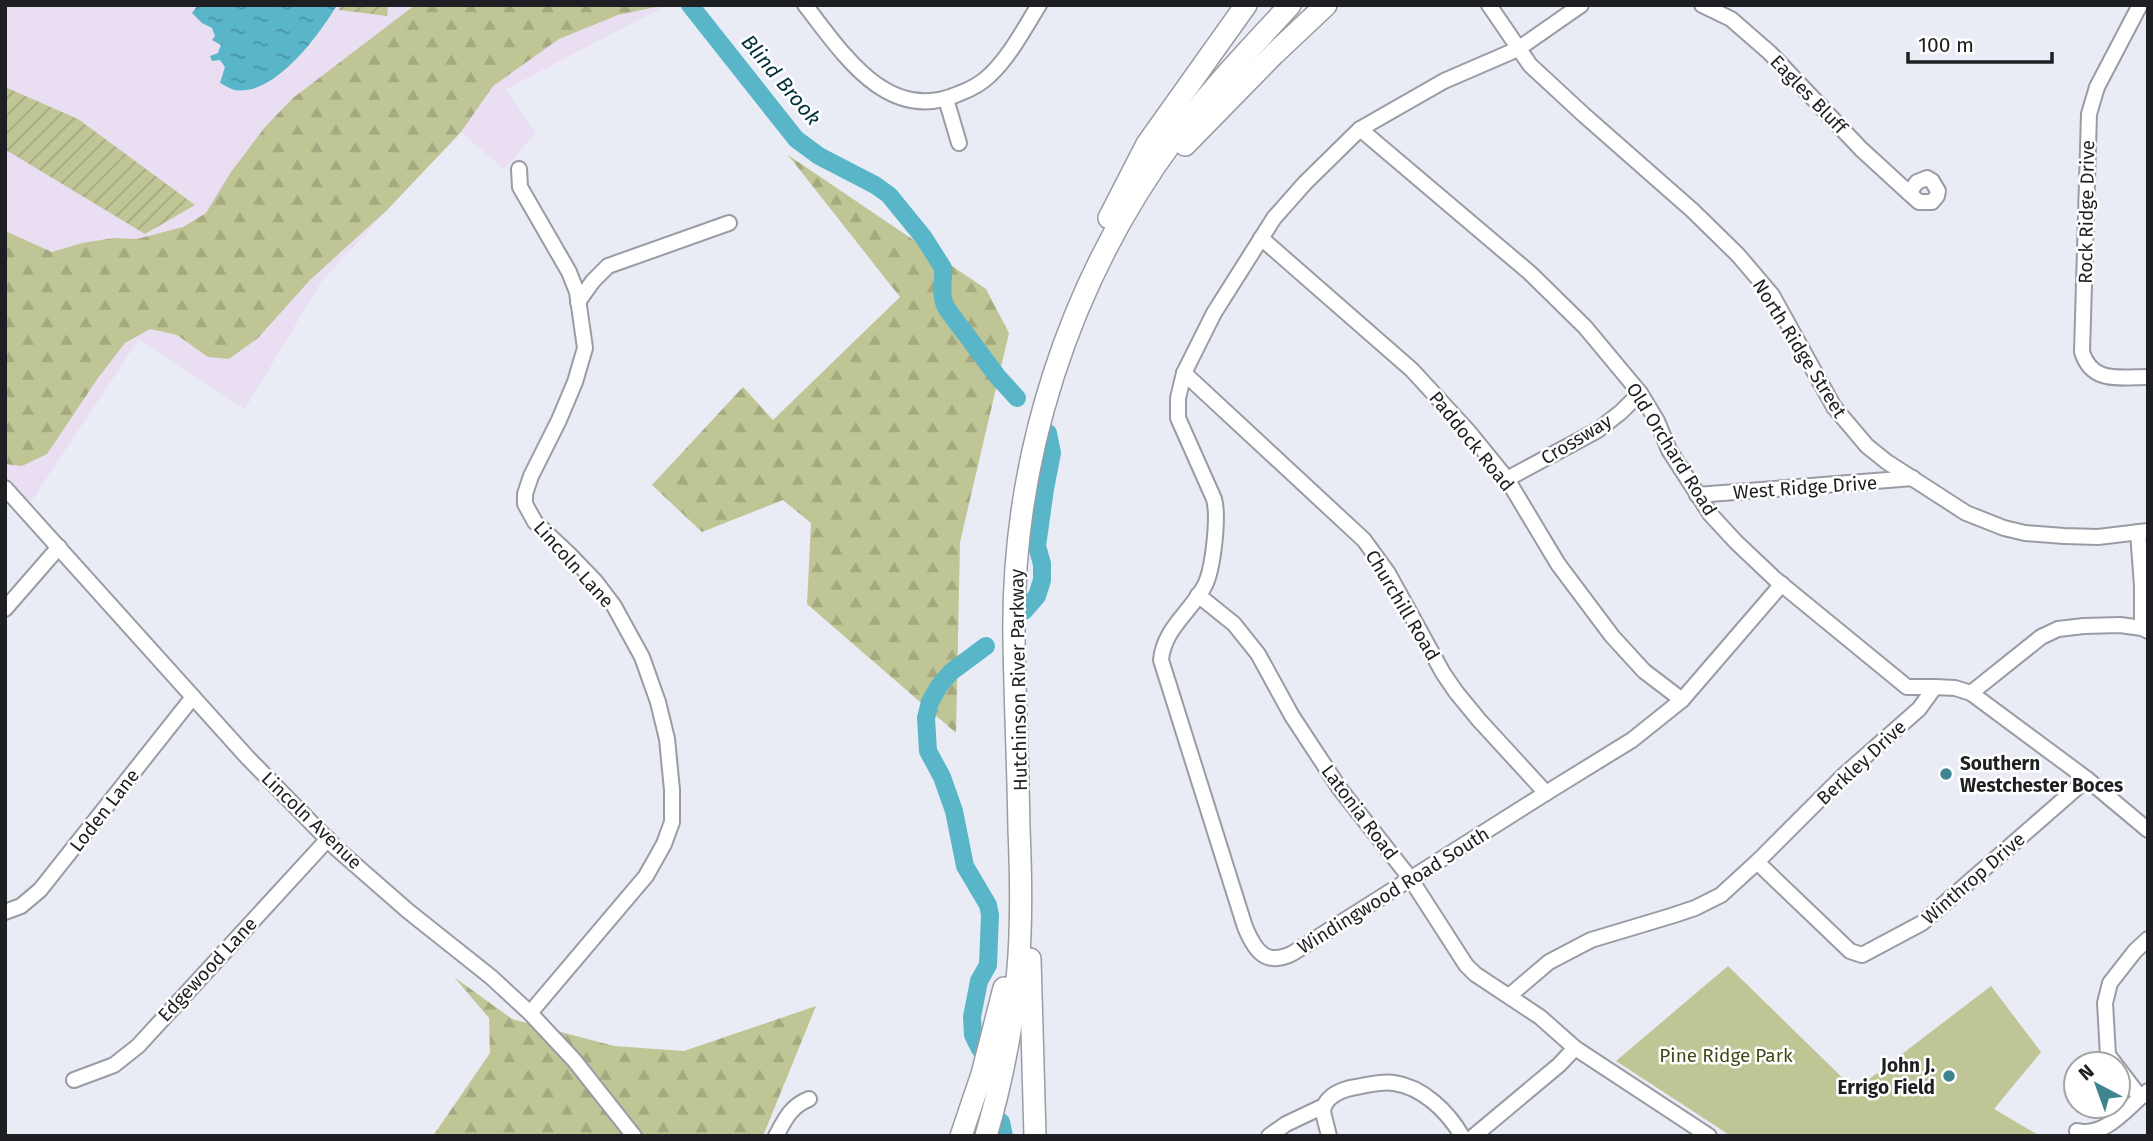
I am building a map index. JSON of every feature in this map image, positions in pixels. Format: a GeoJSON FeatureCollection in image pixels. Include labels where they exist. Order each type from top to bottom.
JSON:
{"type":"FeatureCollection","features":[{"type":"Feature","properties":{"kind":"highway"},"geometry":{"type":"LineString","coordinates":[[1105,224],[1147,145],[1246,5]]}},
{"type":"Feature","properties":{"kind":"highway","name":"Hutchinson River Parkway"},"geometry":{"type":"LineString","coordinates":[[973,1136],[993,1056],[1004,988],[1008,936],[1002,624],[1008,521],[1020,451],[1043,367],[1071,294],[1105,224],[1172,122],[1272,5]]}},
{"type":"Feature","properties":{"kind":"highway","name":"Hutchinson River Parkway"},"geometry":{"type":"LineString","coordinates":[[986,1136],[1006,1055],[1020,943],[1014,622],[1016,562],[1029,468],[1041,417],[1061,351],[1087,288],[1127,211],[1164,153],[1218,85],[1290,5]]}},
{"type":"Feature","properties":{"kind":"highway"},"geometry":{"type":"LineString","coordinates":[[1087,288],[1152,186],[1177,153],[1326,5]]}},
{"type":"Feature","properties":{"kind":"highway"},"geometry":{"type":"LineString","coordinates":[[1018,790],[1028,859],[1035,1136]]}},
{"type":"Feature","properties":{"kind":"highway"},"geometry":{"type":"LineString","coordinates":[[961,1136],[982,1074],[1004,988]]}},
{"type":"Feature","properties":{"kind":"street"},"geometry":{"type":"LineString","coordinates":[[805,5],[866,79],[885,91],[925,102],[946,99],[988,77],[1003,60],[1039,5]]}},
{"type":"Feature","properties":{"kind":"street","name":"North Ridge Street"},"geometry":{"type":"LineString","coordinates":[[1489,5],[1530,65],[1692,210],[1738,255],[1772,295],[1834,407],[1877,454],[1966,513],[2004,528],[2064,537],[2098,537],[2143,531]]}},
{"type":"Feature","properties":{"kind":"street"},"geometry":{"type":"LineString","coordinates":[[1198,595],[1206,584],[1216,533],[1217,510],[1178,418],[1178,398],[1184,373],[1214,313],[1274,218],[1360,129],[1444,82],[1518,49],[1581,5]]}},
{"type":"Feature","properties":{"kind":"street","name":"Eagles Bluff"},"geometry":{"type":"LineString","coordinates":[[1702,5],[1731,19],[1770,53],[1861,149],[1909,193]]}},
{"type":"Feature","properties":{"kind":"street","name":"Rock Ridge Drive"},"geometry":{"type":"LineString","coordinates":[[2140,5],[2097,87],[2089,114],[2082,352],[2091,371],[2097,374],[2108,377],[2148,377]]}},
{"type":"Feature","properties":{"kind":"street"},"geometry":{"type":"LineString","coordinates":[[946,99],[959,143]]}},
{"type":"Feature","properties":{"kind":"street","name":"Old Orchard Road"},"geometry":{"type":"LineString","coordinates":[[1360,129],[1530,273],[1585,327],[1640,393],[1657,421],[1669,450],[1697,495],[1736,542],[1782,584],[1907,687],[1936,687]]}},
{"type":"Feature","properties":{"kind":"street","name":"Lincoln Lane"},"geometry":{"type":"LineString","coordinates":[[519,169],[520,187],[569,272],[577,292],[585,348],[559,421],[531,476],[525,504],[535,522],[569,554],[614,606],[642,657],[667,739],[672,790],[672,822],[664,844],[646,877],[530,1013]]}},
{"type":"Feature","properties":{"kind":"street"},"geometry":{"type":"LineString","coordinates":[[578,302],[608,266],[729,223]]}},
{"type":"Feature","properties":{"kind":"street","name":"Paddock Road"},"geometry":{"type":"LineString","coordinates":[[1262,238],[1412,370],[1468,431],[1507,479],[1558,564],[1612,636],[1644,671],[1682,700]]}},
{"type":"Feature","properties":{"kind":"street","name":"Churchill Road"},"geometry":{"type":"LineString","coordinates":[[1184,373],[1364,540],[1388,573],[1456,692],[1546,793]]}},
{"type":"Feature","properties":{"kind":"street","name":"Crossway"},"geometry":{"type":"LineString","coordinates":[[1507,479],[1598,430],[1640,393]]}},
{"type":"Feature","properties":{"kind":"street","name":"West Ridge Drive"},"geometry":{"type":"LineString","coordinates":[[1697,495],[1913,478]]}},
{"type":"Feature","properties":{"kind":"street","name":"Lincoln Avenue"},"geometry":{"type":"LineString","coordinates":[[5,488],[247,757],[328,839],[408,911],[491,976],[530,1013],[574,1060],[634,1136]]}},
{"type":"Feature","properties":{"kind":"street"},"geometry":{"type":"LineString","coordinates":[[1971,693],[2041,637],[2058,629],[2108,625],[2145,630],[2142,586],[2143,531]]}},
{"type":"Feature","properties":{"kind":"street"},"geometry":{"type":"LineString","coordinates":[[5,609],[59,547]]}},
{"type":"Feature","properties":{"kind":"street","name":"Windingwood Road South"},"geometry":{"type":"LineString","coordinates":[[1198,595],[1170,631],[1162,649],[1161,660],[1245,927],[1256,949],[1267,957],[1280,959],[1632,740],[1682,700],[1782,584]]}},
{"type":"Feature","properties":{"kind":"street","name":"Latonia Road"},"geometry":{"type":"LineString","coordinates":[[1198,595],[1234,624],[1258,654],[1292,716],[1340,789],[1410,878],[1466,965],[1488,984],[1540,1017],[1575,1048],[1700,1134]]}},
{"type":"Feature","properties":{"kind":"street"},"geometry":{"type":"LineString","coordinates":[[1936,687],[1955,688],[1971,693],[2087,779],[2148,830]]}},
{"type":"Feature","properties":{"kind":"street","name":"Berkley Drive"},"geometry":{"type":"LineString","coordinates":[[1509,996],[1549,962],[1591,940],[1695,908],[1721,895],[1844,775],[1919,709],[1936,687]]}},
{"type":"Feature","properties":{"kind":"street","name":"Loden Lane"},"geometry":{"type":"LineString","coordinates":[[5,912],[20,906],[40,890],[193,697]]}},
{"type":"Feature","properties":{"kind":"street","name":"Winthrop Drive"},"geometry":{"type":"LineString","coordinates":[[1757,862],[1850,951],[1862,955],[1922,923],[2087,779]]}},
{"type":"Feature","properties":{"kind":"street","name":"Edgewood Lane"},"geometry":{"type":"LineString","coordinates":[[74,1080],[114,1065],[138,1046],[328,839]]}},
{"type":"Feature","properties":{"kind":"street"},"geometry":{"type":"LineString","coordinates":[[2108,1050],[2105,1003],[2110,983],[2148,939]]}},
{"type":"Feature","properties":{"kind":"street"},"geometry":{"type":"LineString","coordinates":[[1474,1136],[1575,1048]]}},
{"type":"Feature","properties":{"kind":"street"},"geometry":{"type":"LineString","coordinates":[[1329,1136],[1322,1112],[1327,1100],[1345,1089],[1394,1082],[1427,1097],[1441,1109],[1462,1136]]}},
{"type":"Feature","properties":{"kind":"street"},"geometry":{"type":"LineString","coordinates":[[2077,1131],[2094,1132],[2104,1128],[2144,1094]]}},
{"type":"Feature","properties":{"kind":"street"},"geometry":{"type":"LineString","coordinates":[[776,1136],[790,1110],[809,1099]]}},
{"type":"Feature","properties":{"kind":"street"},"geometry":{"type":"LineString","coordinates":[[1269,1136],[1286,1124],[1324,1106]]}},
{"type":"Feature","properties":{"kind":"shaded area"},"geometry":{"type":"Polygon","coordinates":[[[5,5],[667,5],[506,89],[536,133],[504,169],[461,132],[323,279],[245,409],[139,339],[28,506],[5,482],[5,5]]]}},
{"type":"Feature","properties":{"kind":"green space"},"geometry":{"type":"Polygon","coordinates":[[[340,5],[388,5],[387,16],[339,10],[340,5]]]}},
{"type":"Feature","properties":{"kind":"green space"},"geometry":{"type":"Polygon","coordinates":[[[415,5],[665,5],[618,15],[559,39],[493,86],[461,132],[387,210],[310,280],[258,338],[229,359],[208,357],[177,335],[150,329],[125,343],[47,454],[22,466],[5,464],[5,231],[52,252],[82,243],[114,238],[137,239],[183,227],[206,213],[231,172],[265,127],[293,98],[415,5]]]}},
{"type":"Feature","properties":{"kind":"green space"},"geometry":{"type":"Polygon","coordinates":[[[5,87],[78,119],[195,205],[145,234],[5,150],[5,87]]]}},
{"type":"Feature","properties":{"kind":"green space"},"geometry":{"type":"Polygon","coordinates":[[[788,155],[986,289],[1009,333],[960,542],[956,733],[807,604],[811,523],[783,500],[702,532],[652,485],[743,387],[773,420],[900,297],[788,155]]]}},
{"type":"Feature","properties":{"kind":"green space","name":"Pine Ridge Park"},"geometry":{"type":"Polygon","coordinates":[[[1728,966],[1855,1090],[1991,986],[2041,1052],[1994,1109],[2040,1136],[1731,1136],[1616,1061],[1728,966]]]}},
{"type":"Feature","properties":{"kind":"green space"},"geometry":{"type":"Polygon","coordinates":[[[454,977],[512,1019],[614,1046],[684,1051],[816,1006],[763,1136],[433,1136],[490,1053],[489,1018],[454,977]]]}},
{"type":"Feature","properties":{"kind":"water"},"geometry":{"type":"Polygon","coordinates":[[[198,5],[337,5],[308,46],[280,74],[250,90],[235,90],[220,83],[225,67],[220,60],[212,61],[210,56],[218,53],[221,45],[212,40],[215,36],[212,28],[192,13],[198,5]]]}},
{"type":"Feature","properties":{"kind":"waterway","name":"Blind Brook"},"geometry":{"type":"LineString","coordinates":[[690,5],[796,139],[819,156],[889,195],[924,238],[943,268],[942,294],[947,309],[997,376],[1017,398]]}},
{"type":"Feature","properties":{"kind":"waterway","name":"Blind Brook"},"geometry":{"type":"LineString","coordinates":[[1024,611],[1037,596],[1042,580],[1042,564],[1037,546],[1052,453],[1048,433]]}},
{"type":"Feature","properties":{"kind":"waterway","name":"Blind Brook"},"geometry":{"type":"LineString","coordinates":[[980,1049],[973,1035],[972,1017],[979,981],[988,965],[990,915],[988,905],[965,866],[954,811],[942,777],[928,751],[926,718],[930,702],[939,686],[951,672],[986,646]]}},
{"type":"Feature","properties":{"kind":"waterway","name":"Blind Brook"},"geometry":{"type":"LineString","coordinates":[[1001,1122],[1004,1136]]}},
{"type":"Feature","properties":{"kind":"place","name":"Southern Westchester Boces"},"geometry":{"type":"Point","coordinates":[1946,774]}},
{"type":"Feature","properties":{"kind":"place","name":"John J. Errigo Field"},"geometry":{"type":"Point","coordinates":[1949,1076]}}]}
